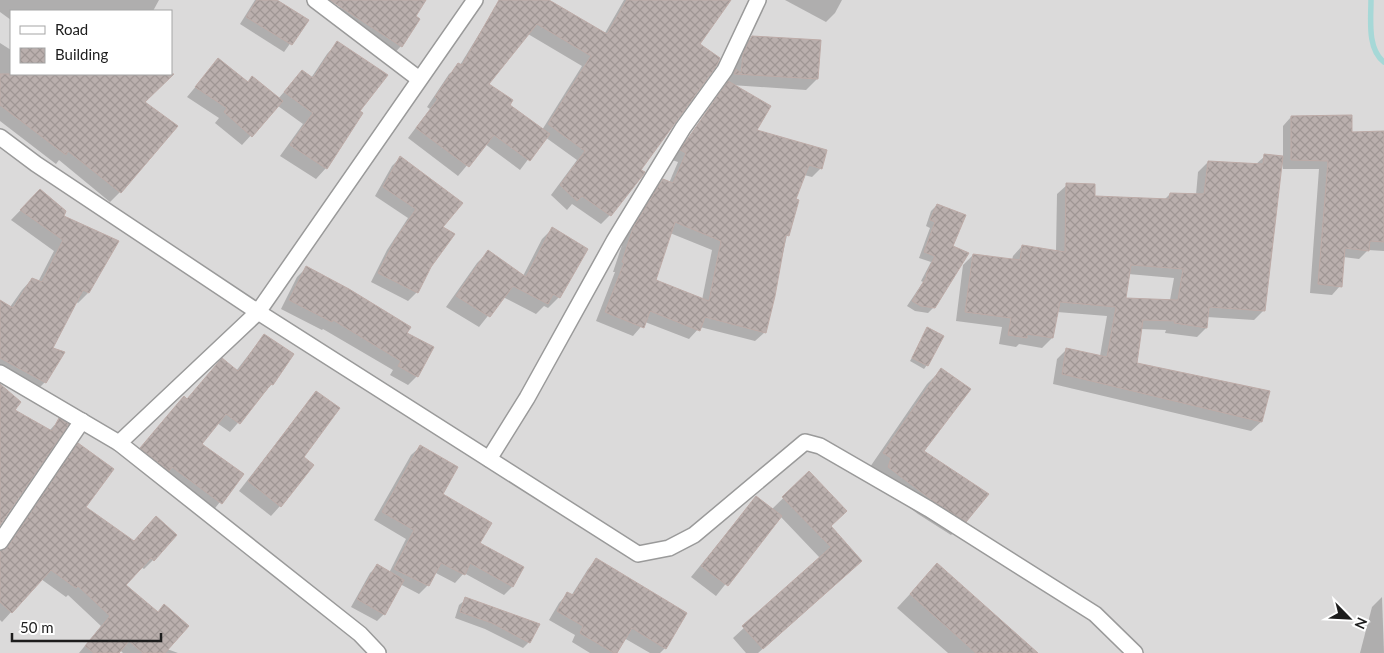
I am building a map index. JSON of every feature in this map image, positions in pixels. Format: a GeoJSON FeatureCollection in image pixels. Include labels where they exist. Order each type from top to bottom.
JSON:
{"type":"FeatureCollection","features":[{"type":"Feature","properties":{"kind":"street"},"geometry":{"type":"LineString","coordinates":[[315,0],[419,80]]}},
{"type":"Feature","properties":{"kind":"street"},"geometry":{"type":"LineString","coordinates":[[119,443],[258,312],[475,0]]}},
{"type":"Feature","properties":{"kind":"street"},"geometry":{"type":"LineString","coordinates":[[489,459],[527,398],[619,233],[683,128],[725,70],[758,0]]}},
{"type":"Feature","properties":{"kind":"street"},"geometry":{"type":"LineString","coordinates":[[0,137],[36,164],[258,312],[638,554],[669,548],[694,535],[805,442],[820,446],[929,509],[1096,614],[1135,653]]}},
{"type":"Feature","properties":{"kind":"street"},"geometry":{"type":"LineString","coordinates":[[0,373],[119,443],[360,634],[378,653]]}},
{"type":"Feature","properties":{"kind":"street"},"geometry":{"type":"LineString","coordinates":[[0,542],[82,421]]}},
{"type":"Feature","properties":{"kind":"shaded area"},"geometry":{"type":"Polygon","coordinates":[[[0,0],[1384,0],[1384,653],[0,653],[0,0]]]}},
{"type":"Feature","properties":{"kind":"building"},"geometry":{"type":"Polygon","coordinates":[[[257,0],[277,0],[309,20],[292,45],[246,17],[257,0]]]}},
{"type":"Feature","properties":{"kind":"building"},"geometry":{"type":"Polygon","coordinates":[[[330,0],[426,0],[416,16],[420,19],[402,47],[330,0]]]}},
{"type":"Feature","properties":{"kind":"building"},"geometry":{"type":"Polygon","coordinates":[[[499,0],[549,0],[607,34],[627,0],[731,0],[700,44],[720,58],[717,65],[641,170],[645,172],[643,175],[611,216],[582,196],[577,201],[560,185],[585,151],[548,124],[591,56],[537,24],[489,84],[513,100],[510,105],[550,134],[530,161],[494,135],[469,167],[416,128],[438,99],[435,97],[458,63],[462,65],[499,0]]]}},
{"type":"Feature","properties":{"kind":"building"},"geometry":{"type":"Polygon","coordinates":[[[752,36],[821,40],[818,79],[734,74],[736,69],[741,73],[743,54],[752,36]]]}},
{"type":"Feature","properties":{"kind":"building"},"geometry":{"type":"Polygon","coordinates":[[[337,41],[388,75],[360,111],[363,113],[327,169],[290,145],[313,113],[284,92],[302,70],[313,78],[337,41]]]}},
{"type":"Feature","properties":{"kind":"building"},"geometry":{"type":"Polygon","coordinates":[[[218,58],[248,82],[252,76],[283,101],[252,137],[224,112],[227,108],[195,87],[218,58]]]}},
{"type":"Feature","properties":{"kind":"building"},"geometry":{"type":"Polygon","coordinates":[[[0,74],[174,74],[145,102],[178,126],[121,193],[68,151],[66,155],[0,105],[0,74]]]}},
{"type":"Feature","properties":{"kind":"building"},"geometry":{"type":"Polygon","coordinates":[[[728,81],[771,106],[757,130],[827,150],[822,169],[809,165],[796,199],[799,200],[789,236],[786,235],[766,333],[705,317],[700,331],[650,311],[644,328],[605,312],[624,263],[622,262],[633,228],[663,179],[673,183],[686,153],[680,150],[728,81]],[[675,222],[656,280],[709,301],[721,241],[675,222]]]}},
{"type":"Feature","properties":{"kind":"building"},"geometry":{"type":"Polygon","coordinates":[[[1352,115],[1352,132],[1384,131],[1384,242],[1370,241],[1369,251],[1345,248],[1342,287],[1318,284],[1328,161],[1291,160],[1291,116],[1352,115]]]}},
{"type":"Feature","properties":{"kind":"building"},"geometry":{"type":"Polygon","coordinates":[[[1264,154],[1283,156],[1265,311],[1209,307],[1207,328],[1174,323],[1175,321],[1143,320],[1137,363],[1270,391],[1262,422],[1062,374],[1066,348],[1107,357],[1116,307],[1060,302],[1053,338],[1027,334],[1027,338],[1008,335],[1011,318],[965,312],[973,254],[1020,260],[1022,245],[1065,252],[1066,183],[1095,184],[1095,196],[1169,199],[1170,193],[1204,194],[1208,161],[1263,164],[1264,154]],[[1131,265],[1126,298],[1178,300],[1183,269],[1131,265]]]}},
{"type":"Feature","properties":{"kind":"building"},"geometry":{"type":"Polygon","coordinates":[[[400,156],[463,203],[443,227],[455,234],[431,267],[418,293],[378,273],[395,240],[416,209],[383,187],[400,156]]]}},
{"type":"Feature","properties":{"kind":"building"},"geometry":{"type":"Polygon","coordinates":[[[40,189],[66,211],[64,216],[119,241],[89,293],[83,290],[53,348],[65,352],[46,383],[0,358],[0,300],[13,308],[32,278],[42,282],[63,240],[20,210],[40,189]]]}},
{"type":"Feature","properties":{"kind":"building"},"geometry":{"type":"Polygon","coordinates":[[[937,204],[966,215],[953,246],[969,253],[935,308],[921,306],[912,301],[927,276],[935,256],[924,252],[935,222],[930,220],[937,204]]]}},
{"type":"Feature","properties":{"kind":"building"},"geometry":{"type":"Polygon","coordinates":[[[552,227],[588,249],[560,298],[553,294],[548,304],[513,286],[490,317],[456,296],[488,250],[526,277],[552,227]]]}},
{"type":"Feature","properties":{"kind":"building"},"geometry":{"type":"Polygon","coordinates":[[[306,266],[349,289],[411,327],[407,333],[434,347],[418,377],[398,366],[401,361],[333,320],[332,322],[289,300],[306,266]]]}},
{"type":"Feature","properties":{"kind":"building"},"geometry":{"type":"Polygon","coordinates":[[[927,327],[944,336],[928,366],[912,358],[927,327]]]}},
{"type":"Feature","properties":{"kind":"building"},"geometry":{"type":"Polygon","coordinates":[[[264,334],[294,354],[273,385],[271,384],[240,424],[226,414],[202,444],[244,474],[222,504],[172,467],[169,471],[140,448],[184,396],[187,399],[222,358],[238,371],[264,334]]]}},
{"type":"Feature","properties":{"kind":"building"},"geometry":{"type":"Polygon","coordinates":[[[941,368],[971,389],[924,451],[989,494],[966,522],[932,500],[888,467],[891,458],[883,453],[941,368]]]}},
{"type":"Feature","properties":{"kind":"building"},"geometry":{"type":"Polygon","coordinates":[[[0,384],[21,402],[15,410],[52,431],[59,418],[69,424],[0,525],[0,384]]]}},
{"type":"Feature","properties":{"kind":"building"},"geometry":{"type":"Polygon","coordinates":[[[316,391],[340,408],[304,457],[314,465],[281,507],[248,481],[316,391]]]}},
{"type":"Feature","properties":{"kind":"building"},"geometry":{"type":"Polygon","coordinates":[[[78,443],[114,469],[86,507],[134,541],[156,516],[177,535],[154,561],[151,558],[126,585],[158,612],[164,604],[189,626],[165,653],[143,653],[129,641],[119,653],[94,653],[85,646],[110,616],[78,586],[76,588],[51,570],[12,613],[0,602],[0,551],[8,547],[78,443]]]}},
{"type":"Feature","properties":{"kind":"building"},"geometry":{"type":"Polygon","coordinates":[[[420,445],[458,467],[443,494],[492,523],[480,543],[524,567],[513,587],[470,563],[465,575],[441,563],[429,586],[394,569],[414,530],[382,512],[420,445]]]}},
{"type":"Feature","properties":{"kind":"building"},"geometry":{"type":"Polygon","coordinates":[[[809,471],[847,511],[831,526],[862,561],[763,649],[742,626],[831,547],[782,497],[809,471]]]}},
{"type":"Feature","properties":{"kind":"building"},"geometry":{"type":"Polygon","coordinates":[[[756,496],[782,516],[728,586],[701,566],[756,496]]]}},
{"type":"Feature","properties":{"kind":"building"},"geometry":{"type":"Polygon","coordinates":[[[596,558],[687,613],[666,649],[632,628],[617,653],[614,653],[580,633],[583,626],[557,611],[567,592],[573,595],[596,558]]]}},
{"type":"Feature","properties":{"kind":"building"},"geometry":{"type":"Polygon","coordinates":[[[937,563],[1038,653],[976,653],[910,594],[937,563]]]}},
{"type":"Feature","properties":{"kind":"building"},"geometry":{"type":"Polygon","coordinates":[[[377,564],[404,580],[385,615],[357,599],[377,564]]]}},
{"type":"Feature","properties":{"kind":"building"},"geometry":{"type":"Polygon","coordinates":[[[465,597],[540,624],[530,643],[492,623],[460,612],[465,597]]]}},
{"type":"Feature","properties":{"kind":"waterway"},"geometry":{"type":"LineString","coordinates":[[1371,0],[1372,42],[1375,50],[1384,62]]}}]}
